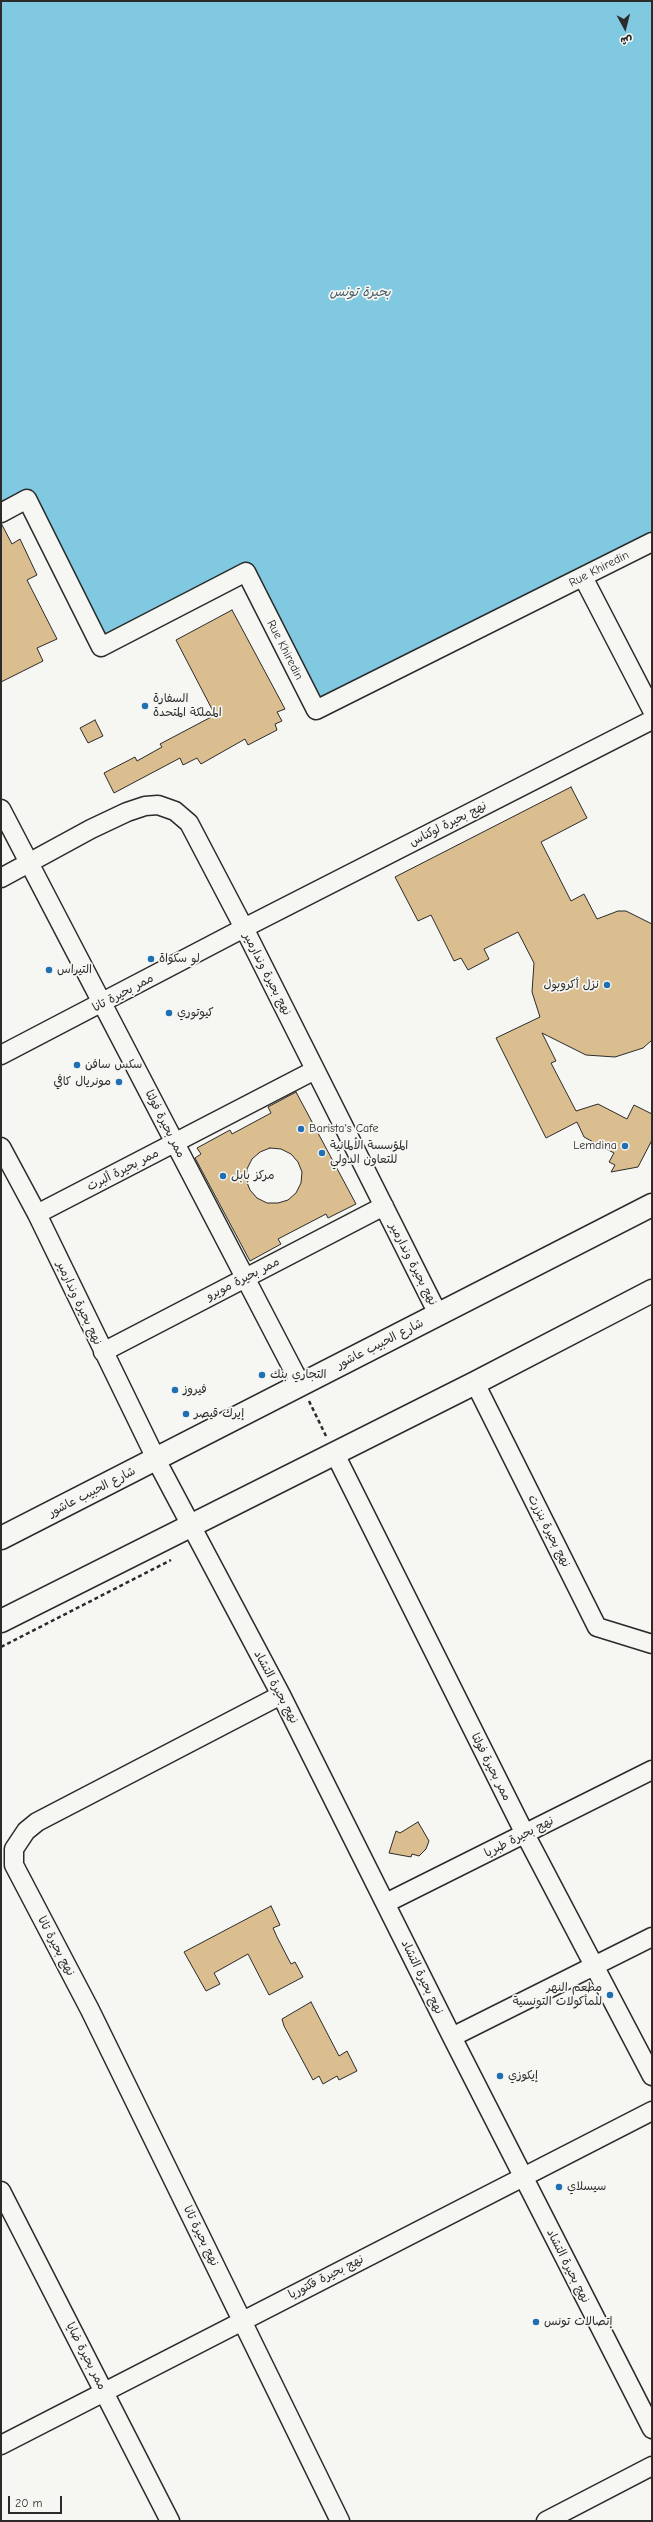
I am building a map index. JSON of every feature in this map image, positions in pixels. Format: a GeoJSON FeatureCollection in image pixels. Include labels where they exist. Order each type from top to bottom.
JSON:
{"type":"FeatureCollection","features":[{"type":"Feature","properties":{"kind":"main road","name":"شارع الحبيب عاشور"},"geometry":{"type":"LineString","coordinates":[[1,1538],[652,1205]]}},
{"type":"Feature","properties":{"kind":"main road"},"geometry":{"type":"LineString","coordinates":[[1,1621],[190,1525],[475,1384],[652,1291]]}},
{"type":"Feature","properties":{"kind":"street","name":"Rue Khiredin"},"geometry":{"type":"LineString","coordinates":[[1,512],[27,499],[101,646],[246,572],[316,710],[652,542]]}},
{"type":"Feature","properties":{"kind":"street"},"geometry":{"type":"LineString","coordinates":[[583,577],[652,710]]}},
{"type":"Feature","properties":{"kind":"street","name":"نهج بحيرة لوكناس"},"geometry":{"type":"LineString","coordinates":[[244,928],[652,720]]}},
{"type":"Feature","properties":{"kind":"street","name":"نهج بحيرة وندارمير"},"geometry":{"type":"LineString","coordinates":[[1,878],[127,812],[158,805],[175,811],[189,822],[244,928],[438,1314]]}},
{"type":"Feature","properties":{"kind":"street","name":"ممر بحيرة فولتا"},"geometry":{"type":"LineString","coordinates":[[1,809],[301,1385]]}},
{"type":"Feature","properties":{"kind":"street","name":"ممر بحيرة تانا"},"geometry":{"type":"LineString","coordinates":[[1,1056],[244,928]]}},
{"type":"Feature","properties":{"kind":"street","name":"ممر بحيرة ألبرت"},"geometry":{"type":"LineString","coordinates":[[37,1214],[315,1070]]}},
{"type":"Feature","properties":{"kind":"street","name":"نهج بحيرة وندارمير"},"geometry":{"type":"LineString","coordinates":[[1,1147],[37,1214],[156,1460],[190,1525]]}},
{"type":"Feature","properties":{"kind":"street","name":"ممر بحيرة مويرو"},"geometry":{"type":"LineString","coordinates":[[103,1352],[384,1206]]}},
{"type":"Feature","properties":{"kind":"street","name":"نهج بحيرة بنزرت"},"geometry":{"type":"LineString","coordinates":[[475,1384],[597,1627],[652,1644]]}},
{"type":"Feature","properties":{"kind":"street","name":"ممر بحيرة فولتا"},"geometry":{"type":"LineString","coordinates":[[335,1454],[525,1834],[652,2076]]}},
{"type":"Feature","properties":{"kind":"street","name":"نهج بحيرة التشاد"},"geometry":{"type":"LineString","coordinates":[[190,1525],[281,1695],[522,2176],[652,2429]]}},
{"type":"Feature","properties":{"kind":"street","name":"نهج بحيرة تانا"},"geometry":{"type":"LineString","coordinates":[[281,1695],[37,1822],[26,1830],[14,1849],[14,1865],[19,1878],[90,2010],[243,2320],[340,2521]]}},
{"type":"Feature","properties":{"kind":"street","name":"نهج بحيرة طبريا"},"geometry":{"type":"LineString","coordinates":[[386,1904],[652,1770]]}},
{"type":"Feature","properties":{"kind":"street"},"geometry":{"type":"LineString","coordinates":[[452,2037],[652,1937]]}},
{"type":"Feature","properties":{"kind":"street","name":"نهج بحيرة فكتوريا"},"geometry":{"type":"LineString","coordinates":[[1,2445],[522,2176],[652,2111]]}},
{"type":"Feature","properties":{"kind":"street","name":"ممر بحيرة ضايا"},"geometry":{"type":"LineString","coordinates":[[1,2191],[170,2521]]}},
{"type":"Feature","properties":{"kind":"street"},"geometry":{"type":"LineString","coordinates":[[546,2521],[652,2466]]}},
{"type":"Feature","properties":{"kind":"path"},"geometry":{"type":"LineString","coordinates":[[301,1385],[335,1454]]}},
{"type":"Feature","properties":{"kind":"water","name":"بحيرة تونس"},"geometry":{"type":"Polygon","coordinates":[[[1,1],[652,1],[652,538],[320,700],[248,562],[105,634],[31,489],[1,504],[1,1]]]}},
{"type":"Feature","properties":{"kind":"building"},"geometry":{"type":"Polygon","coordinates":[[[1,523],[12,544],[20,539],[37,575],[27,580],[57,639],[37,648],[43,661],[1,682],[1,523]]]}},
{"type":"Feature","properties":{"kind":"building"},"geometry":{"type":"Polygon","coordinates":[[[232,610],[285,709],[277,712],[282,721],[275,724],[277,730],[248,745],[245,739],[201,764],[197,758],[183,765],[180,758],[114,793],[104,773],[135,757],[137,761],[162,747],[160,744],[215,715],[176,640],[232,610]]]}},
{"type":"Feature","properties":{"kind":"building"},"geometry":{"type":"Polygon","coordinates":[[[95,720],[103,736],[88,743],[80,728],[95,720]]]}},
{"type":"Feature","properties":{"kind":"building"},"geometry":{"type":"Polygon","coordinates":[[[571,787],[587,818],[541,842],[571,901],[584,894],[597,919],[618,911],[626,911],[652,924],[652,1040],[643,1048],[615,1057],[586,1055],[542,1033],[556,1061],[551,1063],[576,1111],[598,1104],[627,1119],[634,1105],[652,1114],[652,1140],[638,1167],[611,1172],[615,1165],[609,1162],[614,1153],[584,1137],[577,1122],[546,1138],[496,1038],[540,1017],[532,992],[534,963],[518,932],[484,949],[489,959],[468,970],[461,958],[454,961],[431,915],[418,921],[395,877],[571,787]]]}},
{"type":"Feature","properties":{"kind":"building","name":"مركز بابل"},"geometry":{"type":"Polygon","coordinates":[[[296,1092],[356,1204],[328,1218],[326,1214],[278,1239],[281,1244],[250,1261],[195,1158],[201,1154],[197,1148],[230,1130],[232,1134],[271,1113],[268,1107],[296,1092]],[[270,1148],[260,1152],[252,1159],[247,1169],[246,1180],[250,1190],[257,1198],[267,1203],[278,1203],[288,1200],[296,1193],[301,1183],[302,1172],[298,1162],[291,1154],[281,1149],[270,1148]]]}},
{"type":"Feature","properties":{"kind":"building"},"geometry":{"type":"Polygon","coordinates":[[[418,1822],[429,1841],[426,1849],[419,1856],[412,1854],[411,1857],[389,1853],[396,1831],[400,1833],[418,1822]]]}},
{"type":"Feature","properties":{"kind":"building"},"geometry":{"type":"Polygon","coordinates":[[[271,1906],[280,1925],[273,1928],[277,1937],[291,1964],[295,1962],[303,1977],[269,1995],[248,1954],[214,1973],[220,1984],[206,1991],[184,1952],[271,1906]]]}},
{"type":"Feature","properties":{"kind":"building"},"geometry":{"type":"Polygon","coordinates":[[[311,2002],[339,2056],[347,2051],[357,2071],[339,2080],[337,2076],[323,2084],[319,2076],[313,2080],[284,2026],[282,2019],[311,2002]]]}},
{"type":"Feature","properties":{"kind":"place","name":"السفارة المملكة المتحدة"},"geometry":{"type":"Point","coordinates":[145,706]}},
{"type":"Feature","properties":{"kind":"place","name":"لو سكواة"},"geometry":{"type":"Point","coordinates":[151,959]}},
{"type":"Feature","properties":{"kind":"place","name":"التيراس"},"geometry":{"type":"Point","coordinates":[49,970]}},
{"type":"Feature","properties":{"kind":"place","name":"نزل أكروبول"},"geometry":{"type":"Point","coordinates":[607,985]}},
{"type":"Feature","properties":{"kind":"place","name":"كيوتوري"},"geometry":{"type":"Point","coordinates":[169,1013]}},
{"type":"Feature","properties":{"kind":"place","name":"سكس سافن"},"geometry":{"type":"Point","coordinates":[77,1065]}},
{"type":"Feature","properties":{"kind":"place","name":"مونريال كافي"},"geometry":{"type":"Point","coordinates":[119,1082]}},
{"type":"Feature","properties":{"kind":"place","name":"Barista's Cafe"},"geometry":{"type":"Point","coordinates":[301,1129]}},
{"type":"Feature","properties":{"kind":"place","name":"Lemdina"},"geometry":{"type":"Point","coordinates":[625,1146]}},
{"type":"Feature","properties":{"kind":"place","name":"المؤسسة الألمانية للتعاون الدولي"},"geometry":{"type":"Point","coordinates":[322,1153]}},
{"type":"Feature","properties":{"kind":"place","name":"مركز بابل"},"geometry":{"type":"Point","coordinates":[223,1176]}},
{"type":"Feature","properties":{"kind":"place","name":"التجاري بنك"},"geometry":{"type":"Point","coordinates":[262,1375]}},
{"type":"Feature","properties":{"kind":"place","name":"فيروز"},"geometry":{"type":"Point","coordinates":[175,1390]}},
{"type":"Feature","properties":{"kind":"place","name":"إيرك قيصر"},"geometry":{"type":"Point","coordinates":[186,1414]}},
{"type":"Feature","properties":{"kind":"place","name":"مطعم النهر للمأكولات التونسية"},"geometry":{"type":"Point","coordinates":[610,1995]}},
{"type":"Feature","properties":{"kind":"place","name":"إيكوزي"},"geometry":{"type":"Point","coordinates":[500,2076]}},
{"type":"Feature","properties":{"kind":"place","name":"سيسلاي"},"geometry":{"type":"Point","coordinates":[559,2187]}},
{"type":"Feature","properties":{"kind":"place","name":"إتصالات تونس"},"geometry":{"type":"Point","coordinates":[536,2322]}}]}
